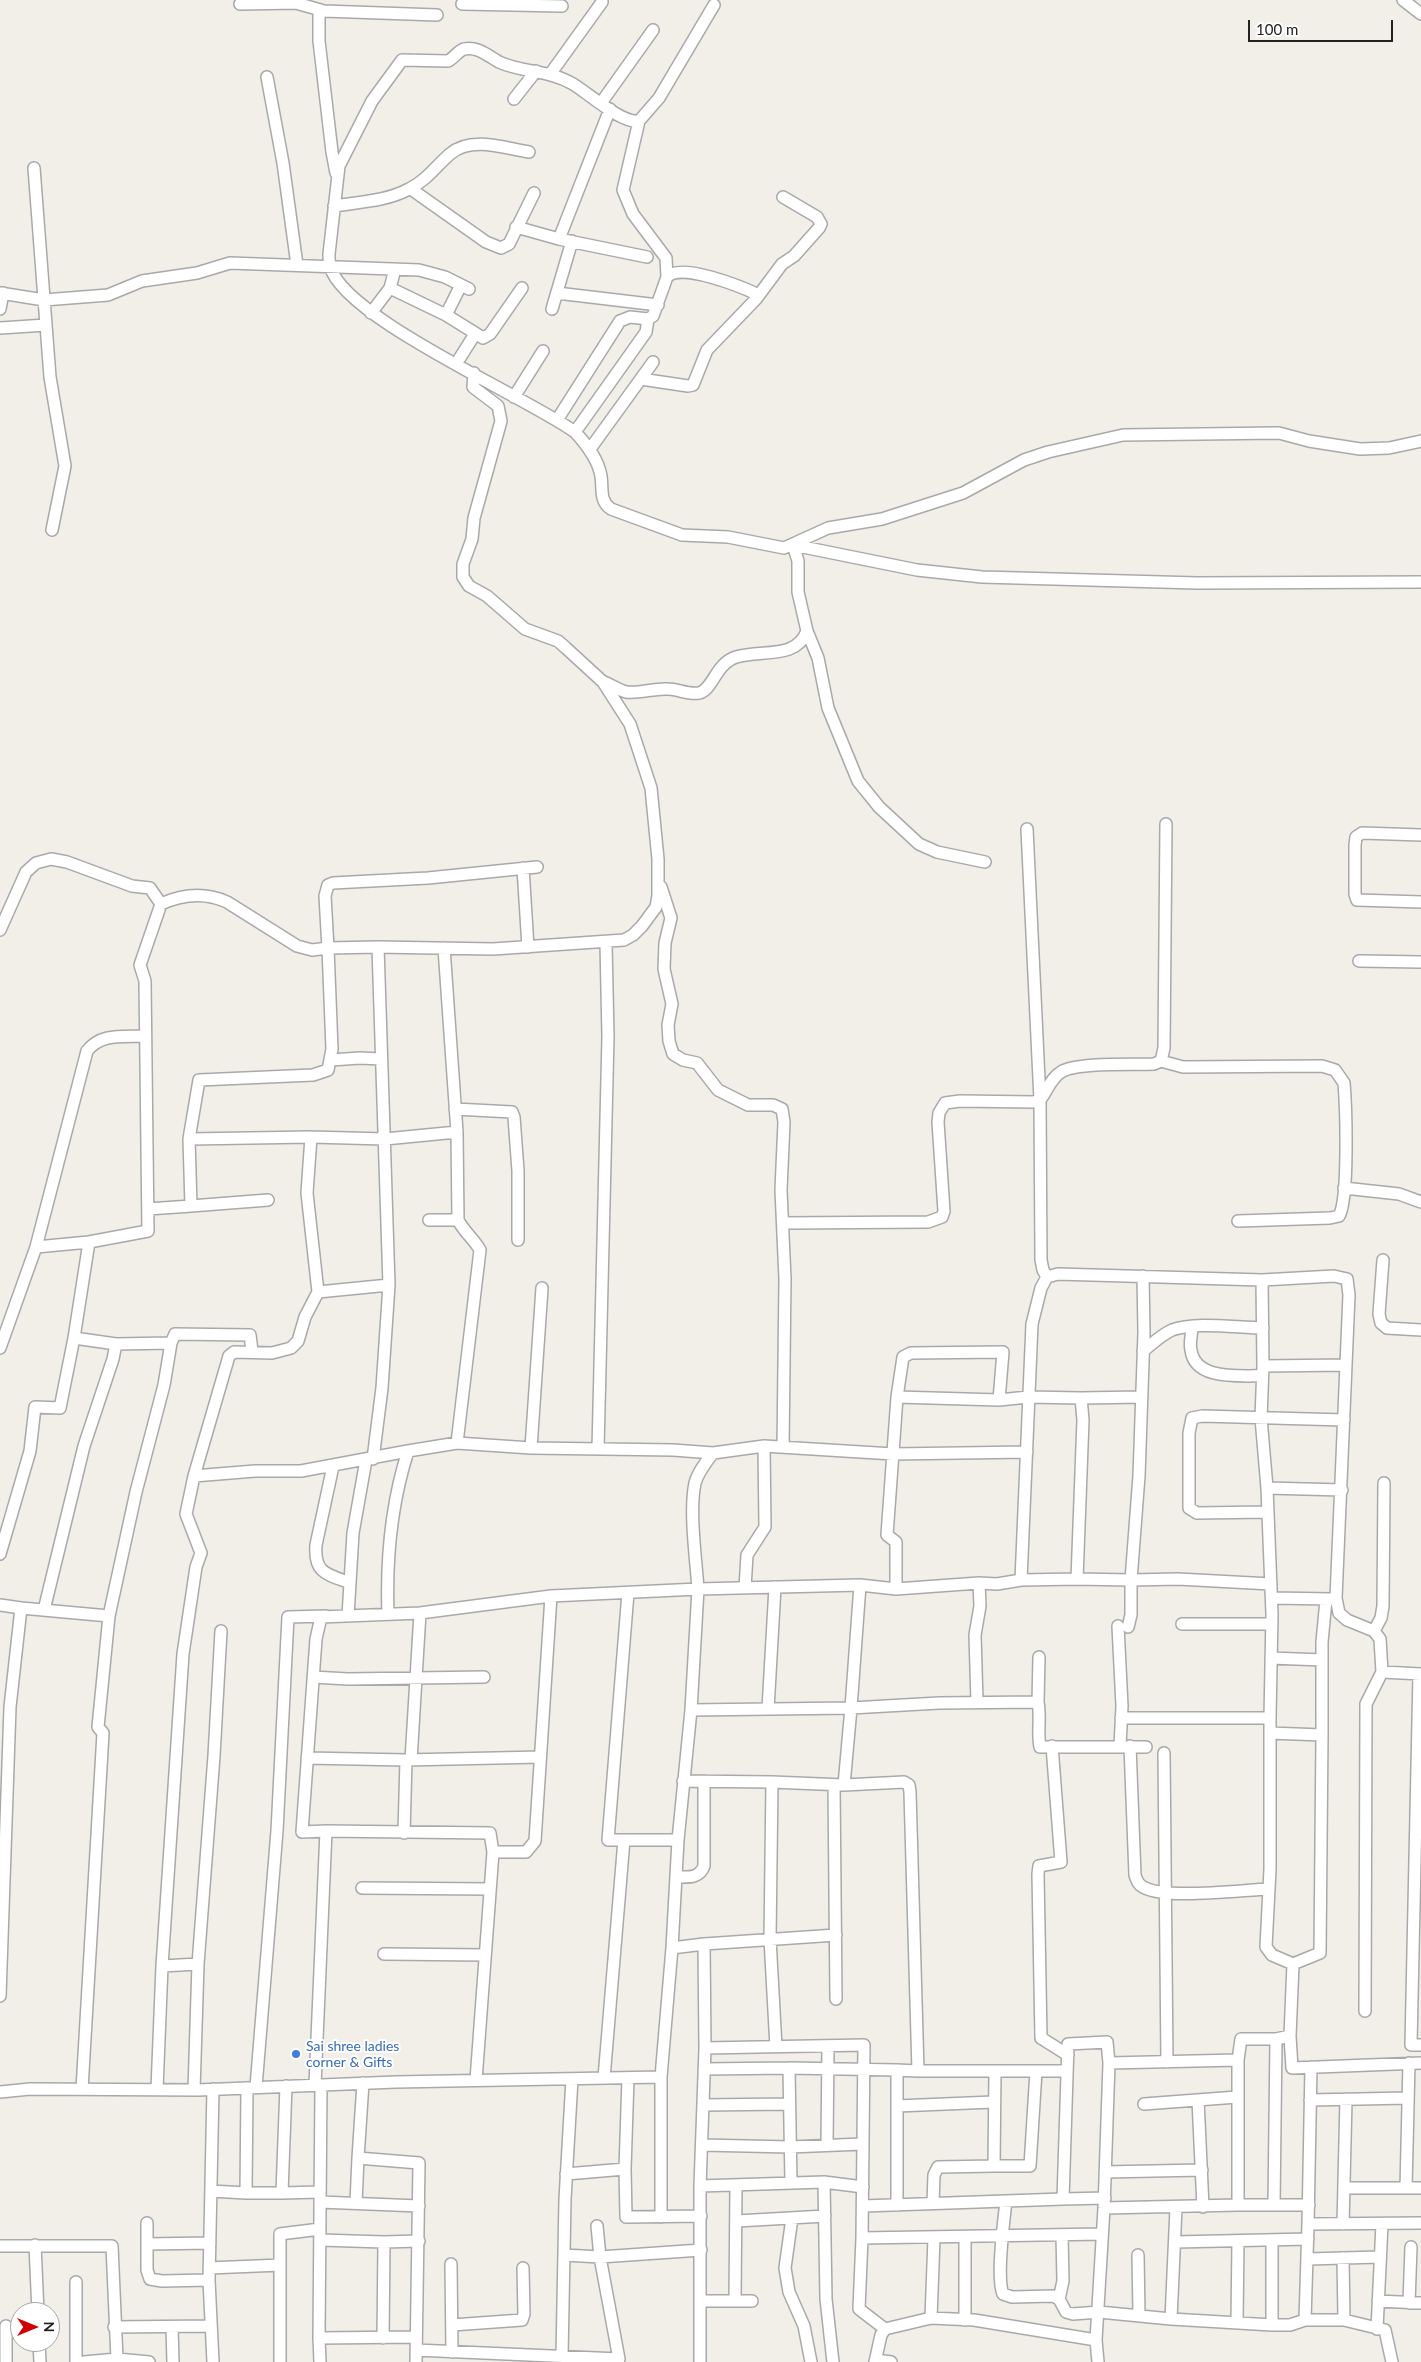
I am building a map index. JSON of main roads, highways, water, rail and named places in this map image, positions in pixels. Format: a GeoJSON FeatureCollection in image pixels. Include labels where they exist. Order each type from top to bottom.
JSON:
{"type":"FeatureCollection","features":[{"type":"Feature","properties":{"kind":"place","name":"Sai shree ladies corner & Gifts"},"geometry":{"type":"Point","coordinates":[296,2054]}}]}
